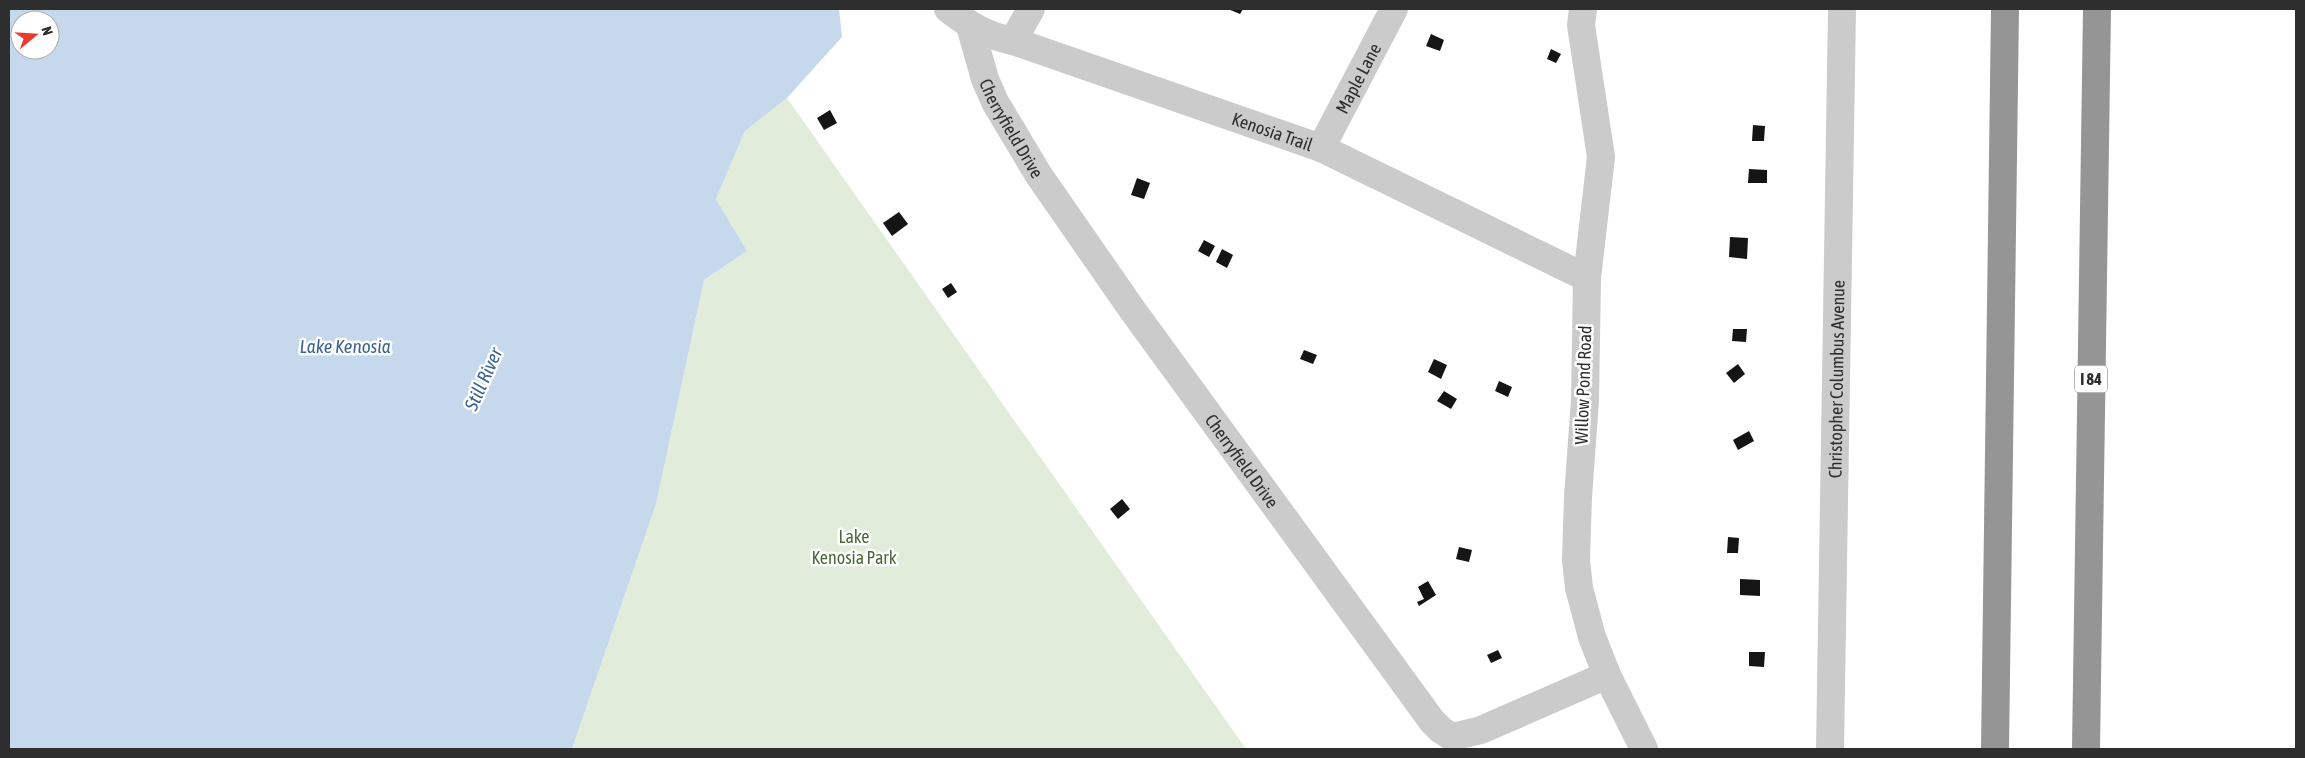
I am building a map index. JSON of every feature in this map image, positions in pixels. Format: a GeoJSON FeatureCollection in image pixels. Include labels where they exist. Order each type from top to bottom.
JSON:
{"type":"FeatureCollection","features":[{"type":"Feature","properties":{"kind":"highway"},"geometry":{"type":"LineString","coordinates":[[1995,749],[2005,9]]}},
{"type":"Feature","properties":{"kind":"highway","name":"I 84"},"geometry":{"type":"LineString","coordinates":[[2086,749],[2097,9]]}},
{"type":"Feature","properties":{"kind":"street","name":"Kenosia Trail"},"geometry":{"type":"LineString","coordinates":[[948,9],[970,26],[993,37],[1013,41],[1320,148],[1587,278]]}},
{"type":"Feature","properties":{"kind":"street"},"geometry":{"type":"LineString","coordinates":[[1013,41],[1031,9]]}},
{"type":"Feature","properties":{"kind":"street","name":"Maple Lane"},"geometry":{"type":"LineString","coordinates":[[1320,148],[1394,9]]}},
{"type":"Feature","properties":{"kind":"street","name":"Willow Pond Road"},"geometry":{"type":"LineString","coordinates":[[1583,9],[1581,25],[1601,157],[1587,278],[1584,400],[1576,560],[1584,609],[1607,675],[1644,749]]}},
{"type":"Feature","properties":{"kind":"street","name":"Christopher Columbus Avenue"},"geometry":{"type":"LineString","coordinates":[[1830,749],[1842,9]]}},
{"type":"Feature","properties":{"kind":"street","name":"Cherryfield Drive"},"geometry":{"type":"LineString","coordinates":[[970,26],[985,79],[995,102],[1038,174],[1131,308],[1436,726],[1452,737],[1461,736],[1481,730],[1607,675]]}},
{"type":"Feature","properties":{"kind":"green space","name":"Lake Kenosia Park"},"geometry":{"type":"Polygon","coordinates":[[[787,98],[1246,749],[572,749],[656,504],[704,280],[747,251],[716,199],[745,131],[787,98]]]}},
{"type":"Feature","properties":{"kind":"water","name":"Lake Kenosia"},"geometry":{"type":"Polygon","coordinates":[[[9,9],[839,9],[842,37],[787,98],[745,131],[716,199],[747,251],[704,280],[656,504],[572,749],[9,749],[9,9]]]}},
{"type":"Feature","properties":{"kind":"building"},"geometry":{"type":"Polygon","coordinates":[[[1228,9],[1243,9],[1240,14],[1228,9]]]}},
{"type":"Feature","properties":{"kind":"building"},"geometry":{"type":"Polygon","coordinates":[[[1431,34],[1444,40],[1440,51],[1426,46],[1431,34]]]}},
{"type":"Feature","properties":{"kind":"building"},"geometry":{"type":"Polygon","coordinates":[[[1551,49],[1561,54],[1556,63],[1547,59],[1551,49]]]}},
{"type":"Feature","properties":{"kind":"building"},"geometry":{"type":"Polygon","coordinates":[[[830,110],[837,123],[824,130],[817,118],[830,110]]]}},
{"type":"Feature","properties":{"kind":"building"},"geometry":{"type":"Polygon","coordinates":[[[1753,125],[1765,126],[1764,141],[1752,141],[1753,125]]]}},
{"type":"Feature","properties":{"kind":"building"},"geometry":{"type":"Polygon","coordinates":[[[1749,169],[1767,170],[1767,183],[1748,183],[1749,169]]]}},
{"type":"Feature","properties":{"kind":"building"},"geometry":{"type":"Polygon","coordinates":[[[1137,178],[1150,183],[1144,199],[1131,195],[1137,178]]]}},
{"type":"Feature","properties":{"kind":"building"},"geometry":{"type":"Polygon","coordinates":[[[899,212],[908,224],[892,236],[883,223],[899,212]]]}},
{"type":"Feature","properties":{"kind":"building"},"geometry":{"type":"Polygon","coordinates":[[[1730,237],[1748,238],[1747,259],[1729,257],[1730,237]]]}},
{"type":"Feature","properties":{"kind":"building"},"geometry":{"type":"Polygon","coordinates":[[[1204,240],[1215,246],[1209,257],[1198,251],[1204,240]]]}},
{"type":"Feature","properties":{"kind":"building"},"geometry":{"type":"Polygon","coordinates":[[[1222,249],[1233,255],[1227,268],[1216,262],[1222,249]]]}},
{"type":"Feature","properties":{"kind":"building"},"geometry":{"type":"Polygon","coordinates":[[[951,283],[957,292],[948,298],[942,289],[951,283]]]}},
{"type":"Feature","properties":{"kind":"building"},"geometry":{"type":"Polygon","coordinates":[[[1733,329],[1747,329],[1746,342],[1732,341],[1733,329]]]}},
{"type":"Feature","properties":{"kind":"building"},"geometry":{"type":"Polygon","coordinates":[[[1304,350],[1317,355],[1313,364],[1300,359],[1304,350]]]}},
{"type":"Feature","properties":{"kind":"building"},"geometry":{"type":"Polygon","coordinates":[[[1434,359],[1447,365],[1441,379],[1428,372],[1434,359]]]}},
{"type":"Feature","properties":{"kind":"building"},"geometry":{"type":"Polygon","coordinates":[[[1738,364],[1745,374],[1734,383],[1726,373],[1738,364]]]}},
{"type":"Feature","properties":{"kind":"building"},"geometry":{"type":"Polygon","coordinates":[[[1499,381],[1512,387],[1508,397],[1495,391],[1499,381]]]}},
{"type":"Feature","properties":{"kind":"building"},"geometry":{"type":"Polygon","coordinates":[[[1444,391],[1457,399],[1451,409],[1437,401],[1444,391]]]}},
{"type":"Feature","properties":{"kind":"building"},"geometry":{"type":"Polygon","coordinates":[[[1749,431],[1754,441],[1738,450],[1733,440],[1749,431]]]}},
{"type":"Feature","properties":{"kind":"building"},"geometry":{"type":"Polygon","coordinates":[[[1122,499],[1130,509],[1118,519],[1110,509],[1122,499]]]}},
{"type":"Feature","properties":{"kind":"building"},"geometry":{"type":"Polygon","coordinates":[[[1728,537],[1739,538],[1738,553],[1727,553],[1728,537]]]}},
{"type":"Feature","properties":{"kind":"building"},"geometry":{"type":"Polygon","coordinates":[[[1459,547],[1472,550],[1469,562],[1456,559],[1459,547]]]}},
{"type":"Feature","properties":{"kind":"building"},"geometry":{"type":"Polygon","coordinates":[[[1740,579],[1760,580],[1760,596],[1740,595],[1740,579]]]}},
{"type":"Feature","properties":{"kind":"building"},"geometry":{"type":"Polygon","coordinates":[[[1428,581],[1436,595],[1419,606],[1417,602],[1424,599],[1418,587],[1428,581]]]}},
{"type":"Feature","properties":{"kind":"building"},"geometry":{"type":"Polygon","coordinates":[[[1498,650],[1502,658],[1491,663],[1487,655],[1498,650]]]}},
{"type":"Feature","properties":{"kind":"building"},"geometry":{"type":"Polygon","coordinates":[[[1749,652],[1765,652],[1764,667],[1749,666],[1749,652]]]}},
{"type":"Feature","properties":{"kind":"water label","name":"Still River"},"geometry":{"type":"Point","coordinates":[483,379]}}]}
